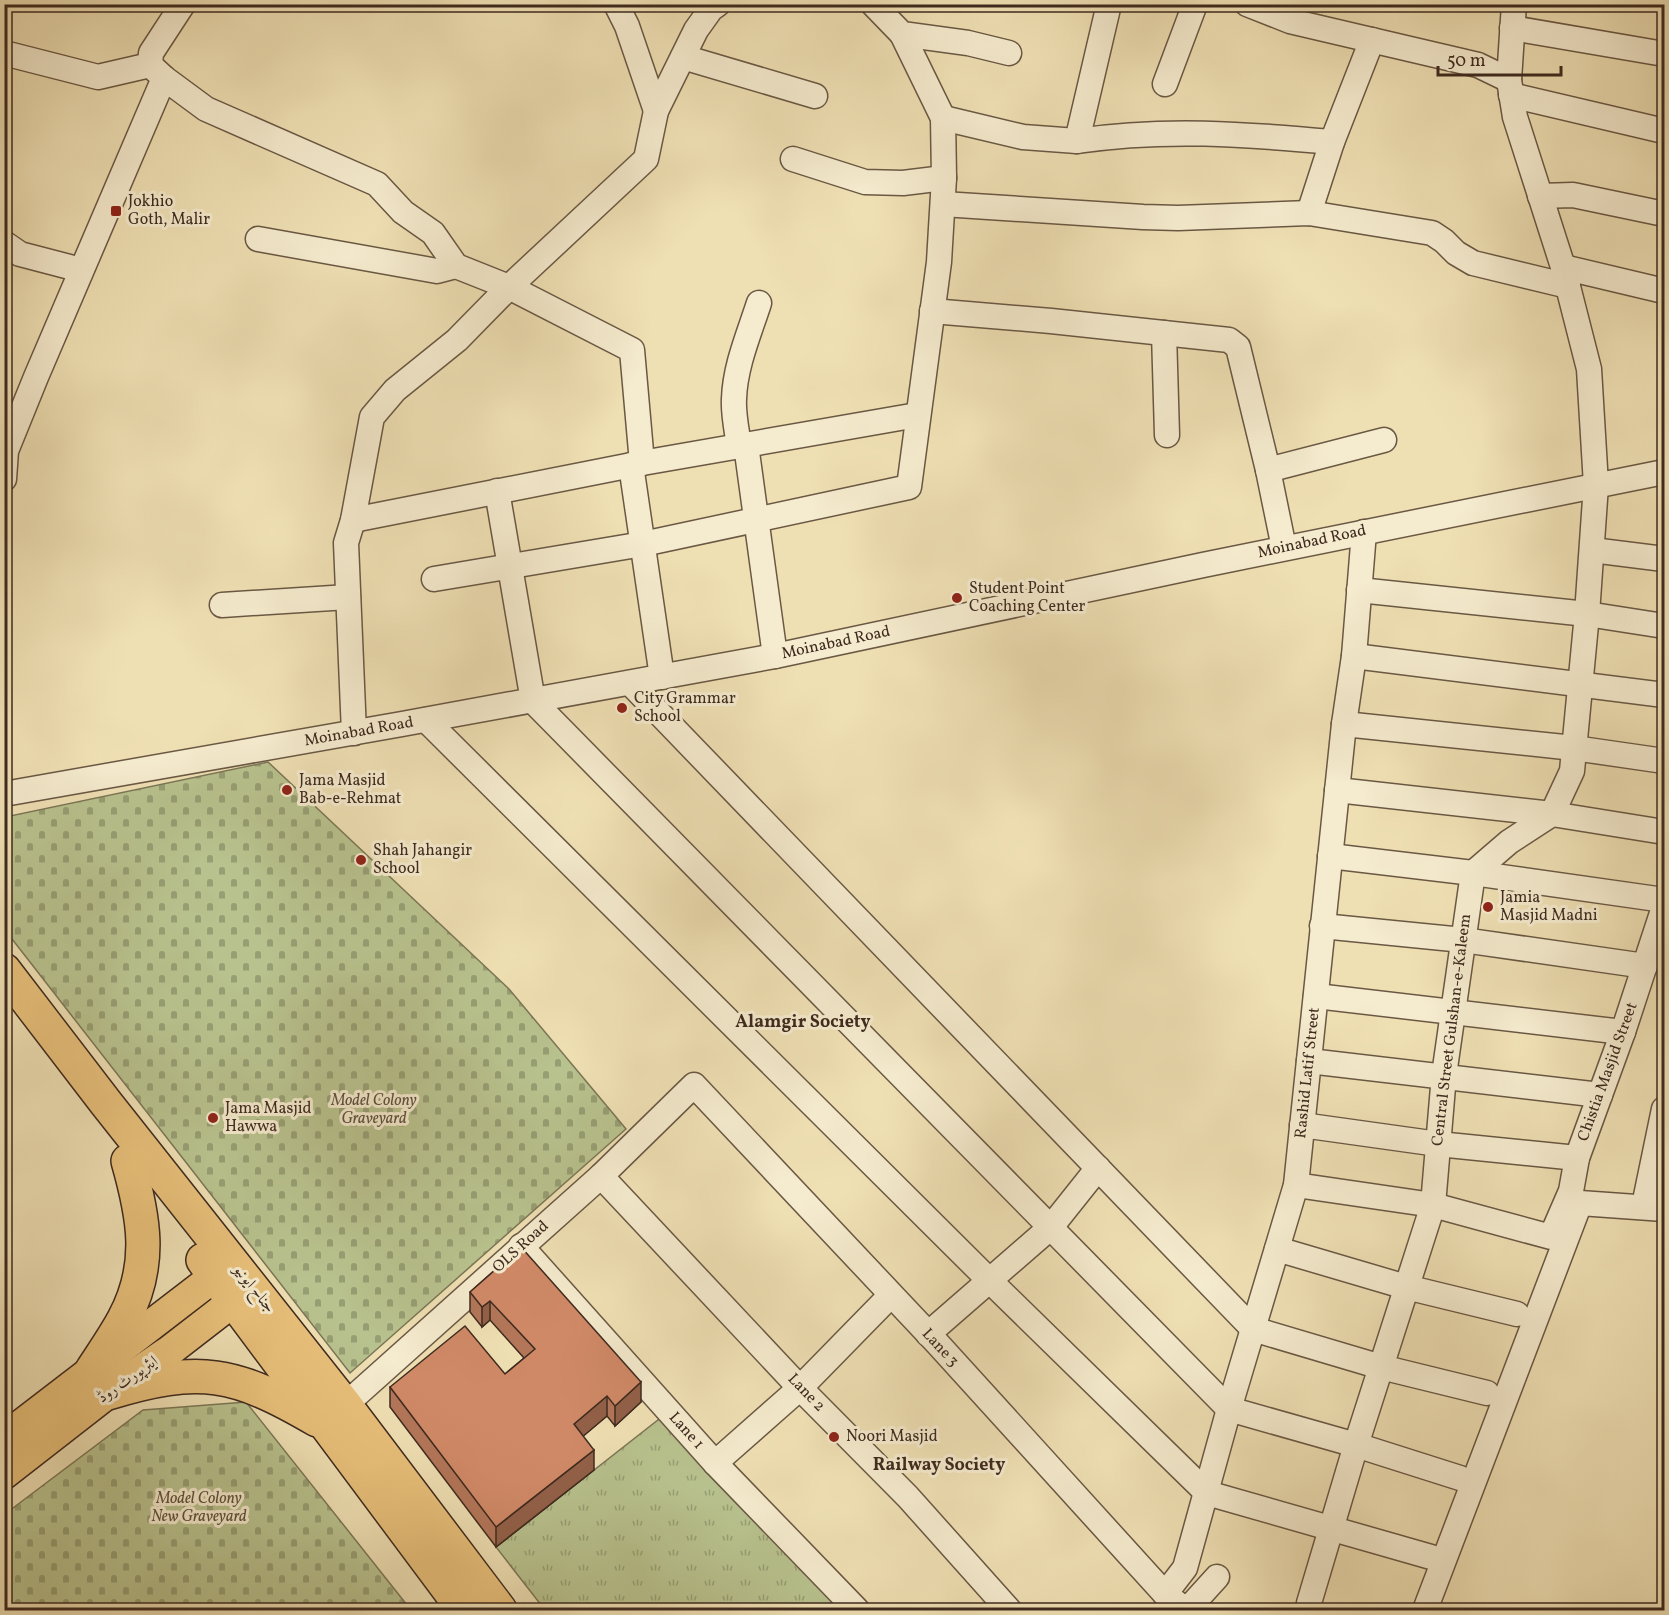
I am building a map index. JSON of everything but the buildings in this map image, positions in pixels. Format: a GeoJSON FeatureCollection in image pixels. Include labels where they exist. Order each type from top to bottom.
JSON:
{"type":"FeatureCollection","features":[{"type":"Feature","properties":{"kind":"highway","name":"جناح ایونیو"},"geometry":{"type":"LineString","coordinates":[[4,970],[106,1103],[243,1294],[337,1416],[500,1611]]}},
{"type":"Feature","properties":{"kind":"highway","name":"جناح ایونیو"},"geometry":{"type":"LineString","coordinates":[[4,998],[215,1276],[243,1294]]}},
{"type":"Feature","properties":{"kind":"highway"},"geometry":{"type":"LineString","coordinates":[[128,1161],[140,1201],[143,1225],[144,1246],[141,1272],[136,1294],[100,1381],[145,1382],[174,1376],[229,1379],[337,1416]]}},
{"type":"Feature","properties":{"kind":"highway","name":"جناح ایونیو"},"geometry":{"type":"LineString","coordinates":[[337,1416],[464,1611]]}},
{"type":"Feature","properties":{"kind":"main road","name":"ایئرپورٹ روڈ"},"geometry":{"type":"LineString","coordinates":[[4,1474],[100,1381],[215,1276]]}},
{"type":"Feature","properties":{"kind":"main road","name":"ایئرپورٹ روڈ"},"geometry":{"type":"LineString","coordinates":[[4,1438],[100,1381],[168,1352],[243,1294]]}},
{"type":"Feature","properties":{"kind":"street"},"geometry":{"type":"LineString","coordinates":[[183,4],[151,53],[157,71],[206,109],[377,184],[403,212],[433,233],[456,266],[509,287],[632,350],[636,464],[643,544],[663,677]]}},
{"type":"Feature","properties":{"kind":"street"},"geometry":{"type":"LineString","coordinates":[[616,4],[627,26],[656,111]]}},
{"type":"Feature","properties":{"kind":"street"},"geometry":{"type":"LineString","coordinates":[[354,733],[346,543],[353,520],[372,417],[395,390],[456,340],[509,287],[646,159],[656,111],[696,30],[711,9],[718,4]]}},
{"type":"Feature","properties":{"kind":"street"},"geometry":{"type":"LineString","coordinates":[[434,579],[643,544],[909,487],[939,262],[944,178],[943,118],[902,34],[873,4]]}},
{"type":"Feature","properties":{"kind":"street"},"geometry":{"type":"LineString","coordinates":[[1077,141],[1109,4]]}},
{"type":"Feature","properties":{"kind":"street"},"geometry":{"type":"LineString","coordinates":[[1165,84],[1195,4]]}},
{"type":"Feature","properties":{"kind":"street"},"geometry":{"type":"LineString","coordinates":[[1247,4],[1294,13],[1372,40],[1478,64],[1510,87],[1665,130]]}},
{"type":"Feature","properties":{"kind":"street"},"geometry":{"type":"LineString","coordinates":[[1473,873],[1509,842],[1552,814],[1572,771],[1587,614],[1596,485],[1588,369],[1566,276],[1515,117],[1510,87],[1514,4]]}},
{"type":"Feature","properties":{"kind":"street"},"geometry":{"type":"LineString","coordinates":[[1512,28],[1665,54]]}},
{"type":"Feature","properties":{"kind":"street"},"geometry":{"type":"LineString","coordinates":[[902,34],[1009,53]]}},
{"type":"Feature","properties":{"kind":"street"},"geometry":{"type":"LineString","coordinates":[[1309,213],[1332,142],[1372,40]]}},
{"type":"Feature","properties":{"kind":"street"},"geometry":{"type":"LineString","coordinates":[[4,52],[98,77],[157,71]]}},
{"type":"Feature","properties":{"kind":"street"},"geometry":{"type":"LineString","coordinates":[[683,57],[815,96]]}},
{"type":"Feature","properties":{"kind":"street"},"geometry":{"type":"LineString","coordinates":[[4,479],[6,451],[81,270],[157,71]]}},
{"type":"Feature","properties":{"kind":"street"},"geometry":{"type":"LineString","coordinates":[[943,118],[1023,138],[1077,141],[1176,132],[1332,142]]}},
{"type":"Feature","properties":{"kind":"street"},"geometry":{"type":"LineString","coordinates":[[793,159],[865,182],[903,183],[944,178]]}},
{"type":"Feature","properties":{"kind":"street"},"geometry":{"type":"LineString","coordinates":[[1540,195],[1573,195],[1665,214]]}},
{"type":"Feature","properties":{"kind":"street"},"geometry":{"type":"LineString","coordinates":[[943,204],[1143,217],[1304,215],[1309,213],[1432,233],[1456,253],[1473,263],[1665,291]]}},
{"type":"Feature","properties":{"kind":"street"},"geometry":{"type":"LineString","coordinates":[[258,239],[437,271],[456,266]]}},
{"type":"Feature","properties":{"kind":"street"},"geometry":{"type":"LineString","coordinates":[[4,243],[20,254],[81,270]]}},
{"type":"Feature","properties":{"kind":"street"},"geometry":{"type":"LineString","coordinates":[[759,303],[740,363],[734,402],[758,519],[775,656]]}},
{"type":"Feature","properties":{"kind":"street"},"geometry":{"type":"LineString","coordinates":[[932,311],[1229,340],[1238,347],[1268,470],[1284,548]]}},
{"type":"Feature","properties":{"kind":"street"},"geometry":{"type":"LineString","coordinates":[[1164,333],[1167,435]]}},
{"type":"Feature","properties":{"kind":"street"},"geometry":{"type":"LineString","coordinates":[[353,520],[636,464],[917,415]]}},
{"type":"Feature","properties":{"kind":"street"},"geometry":{"type":"LineString","coordinates":[[1268,470],[1384,440]]}},
{"type":"Feature","properties":{"kind":"street","name":"Moinabad Road"},"geometry":{"type":"LineString","coordinates":[[4,794],[775,656],[1284,548],[1665,472]]}},
{"type":"Feature","properties":{"kind":"street"},"geometry":{"type":"LineString","coordinates":[[497,492],[533,700],[1229,1409],[1356,1444],[1460,1478]]}},
{"type":"Feature","properties":{"kind":"street","name":"Rashid Latif Street"},"geometry":{"type":"LineString","coordinates":[[1165,1594],[1185,1568],[1229,1409],[1296,1185],[1344,724],[1354,656],[1364,532]]}},
{"type":"Feature","properties":{"kind":"street"},"geometry":{"type":"LineString","coordinates":[[1592,550],[1665,559]]}},
{"type":"Feature","properties":{"kind":"street"},"geometry":{"type":"LineString","coordinates":[[1359,590],[1587,614],[1665,626]]}},
{"type":"Feature","properties":{"kind":"street"},"geometry":{"type":"LineString","coordinates":[[222,605],[348,597]]}},
{"type":"Feature","properties":{"kind":"street"},"geometry":{"type":"LineString","coordinates":[[1354,656],[1665,695]]}},
{"type":"Feature","properties":{"kind":"street"},"geometry":{"type":"LineString","coordinates":[[630,683],[1253,1329],[1381,1367],[1487,1393]]}},
{"type":"Feature","properties":{"kind":"street"},"geometry":{"type":"LineString","coordinates":[[426,720],[989,1280],[1207,1493],[1431,1557]]}},
{"type":"Feature","properties":{"kind":"street"},"geometry":{"type":"LineString","coordinates":[[1344,724],[1574,748],[1665,761]]}},
{"type":"Feature","properties":{"kind":"street"},"geometry":{"type":"LineString","coordinates":[[1337,790],[1552,814],[1665,832]]}},
{"type":"Feature","properties":{"kind":"street"},"geometry":{"type":"LineString","coordinates":[[1330,856],[1665,900]]}},
{"type":"Feature","properties":{"kind":"street","name":"Central Street Gulshan-e-Kaleem"},"geometry":{"type":"LineString","coordinates":[[1309,1603],[1356,1444],[1433,1204],[1444,1075],[1473,873]]}},
{"type":"Feature","properties":{"kind":"street","name":"Chistia Masjid Street"},"geometry":{"type":"LineString","coordinates":[[1433,1204],[1551,1237],[1571,1191],[1577,1158],[1665,907]]}},
{"type":"Feature","properties":{"kind":"street"},"geometry":{"type":"LineString","coordinates":[[1322,926],[1463,940],[1645,966]]}},
{"type":"Feature","properties":{"kind":"street"},"geometry":{"type":"LineString","coordinates":[[1316,996],[1623,1032]]}},
{"type":"Feature","properties":{"kind":"street"},"geometry":{"type":"LineString","coordinates":[[1309,1061],[1600,1095]]}},
{"type":"Feature","properties":{"kind":"street","name":"OLS Road"},"geometry":{"type":"LineString","coordinates":[[337,1416],[521,1246],[601,1176],[694,1085]]}},
{"type":"Feature","properties":{"kind":"street","name":"Lane 3"},"geometry":{"type":"LineString","coordinates":[[694,1085],[928,1334],[1165,1594],[1186,1611]]}},
{"type":"Feature","properties":{"kind":"street"},"geometry":{"type":"LineString","coordinates":[[1658,1201],[1665,1109]]}},
{"type":"Feature","properties":{"kind":"street"},"geometry":{"type":"LineString","coordinates":[[1302,1125],[1438,1144],[1577,1158]]}},
{"type":"Feature","properties":{"kind":"street"},"geometry":{"type":"LineString","coordinates":[[928,1334],[1052,1227],[1098,1168]]}},
{"type":"Feature","properties":{"kind":"street","name":"Lane 2"},"geometry":{"type":"LineString","coordinates":[[601,1176],[801,1388],[908,1497],[1009,1611]]}},
{"type":"Feature","properties":{"kind":"street"},"geometry":{"type":"LineString","coordinates":[[1296,1185],[1433,1204]]}},
{"type":"Feature","properties":{"kind":"street"},"geometry":{"type":"LineString","coordinates":[[1571,1191],[1658,1201]]}},
{"type":"Feature","properties":{"kind":"street"},"geometry":{"type":"LineString","coordinates":[[1425,1611],[1580,1203],[1658,1201]]}},
{"type":"Feature","properties":{"kind":"street","name":"Lane 1"},"geometry":{"type":"LineString","coordinates":[[521,1246],[715,1463],[857,1611]]}},
{"type":"Feature","properties":{"kind":"street"},"geometry":{"type":"LineString","coordinates":[[1277,1249],[1406,1287],[1517,1314]]}},
{"type":"Feature","properties":{"kind":"street"},"geometry":{"type":"LineString","coordinates":[[715,1463],[801,1388],[891,1295]]}},
{"type":"Feature","properties":{"kind":"street"},"geometry":{"type":"LineString","coordinates":[[1186,1611],[1217,1577]]}},
{"type":"Feature","properties":{"kind":"green space","name":"Model Colony Graveyard"},"geometry":{"type":"Polygon","coordinates":[[[268,762],[509,989],[626,1129],[350,1373],[5,930],[5,817],[268,762]]]}},
{"type":"Feature","properties":{"kind":"green space","name":"Model Colony New Graveyard"},"geometry":{"type":"Polygon","coordinates":[[[246,1402],[411,1610],[5,1610],[5,1514],[143,1410],[246,1402]]]}},
{"type":"Feature","properties":{"kind":"green space"},"geometry":{"type":"Polygon","coordinates":[[[663,1416],[846,1610],[545,1610],[496,1547],[663,1416]]]}},
{"type":"Feature","properties":{"kind":"place","name":"Jokhio Goth, Malir"},"geometry":{"type":"Point","coordinates":[116,211]}},
{"type":"Feature","properties":{"kind":"place","name":"Student Point Coaching Center"},"geometry":{"type":"Point","coordinates":[957,598]}},
{"type":"Feature","properties":{"kind":"place","name":"City Grammar School"},"geometry":{"type":"Point","coordinates":[622,708]}},
{"type":"Feature","properties":{"kind":"place","name":"Jama Masjid Bab-e-Rehmat"},"geometry":{"type":"Point","coordinates":[287,790]}},
{"type":"Feature","properties":{"kind":"place","name":"Shah Jahangir School"},"geometry":{"type":"Point","coordinates":[361,860]}},
{"type":"Feature","properties":{"kind":"place","name":"Jamia Masjid Madni"},"geometry":{"type":"Point","coordinates":[1488,907]}},
{"type":"Feature","properties":{"kind":"place","name":"Jama Masjid Hawwa"},"geometry":{"type":"Point","coordinates":[213,1118]}},
{"type":"Feature","properties":{"kind":"place","name":"Noori Masjid"},"geometry":{"type":"Point","coordinates":[834,1437]}},
{"type":"Feature","properties":{"kind":"district","name":"Alamgir Society"},"geometry":{"type":"Point","coordinates":[803,1022]}},
{"type":"Feature","properties":{"kind":"district","name":"Railway Society"},"geometry":{"type":"Point","coordinates":[939,1465]}}]}
